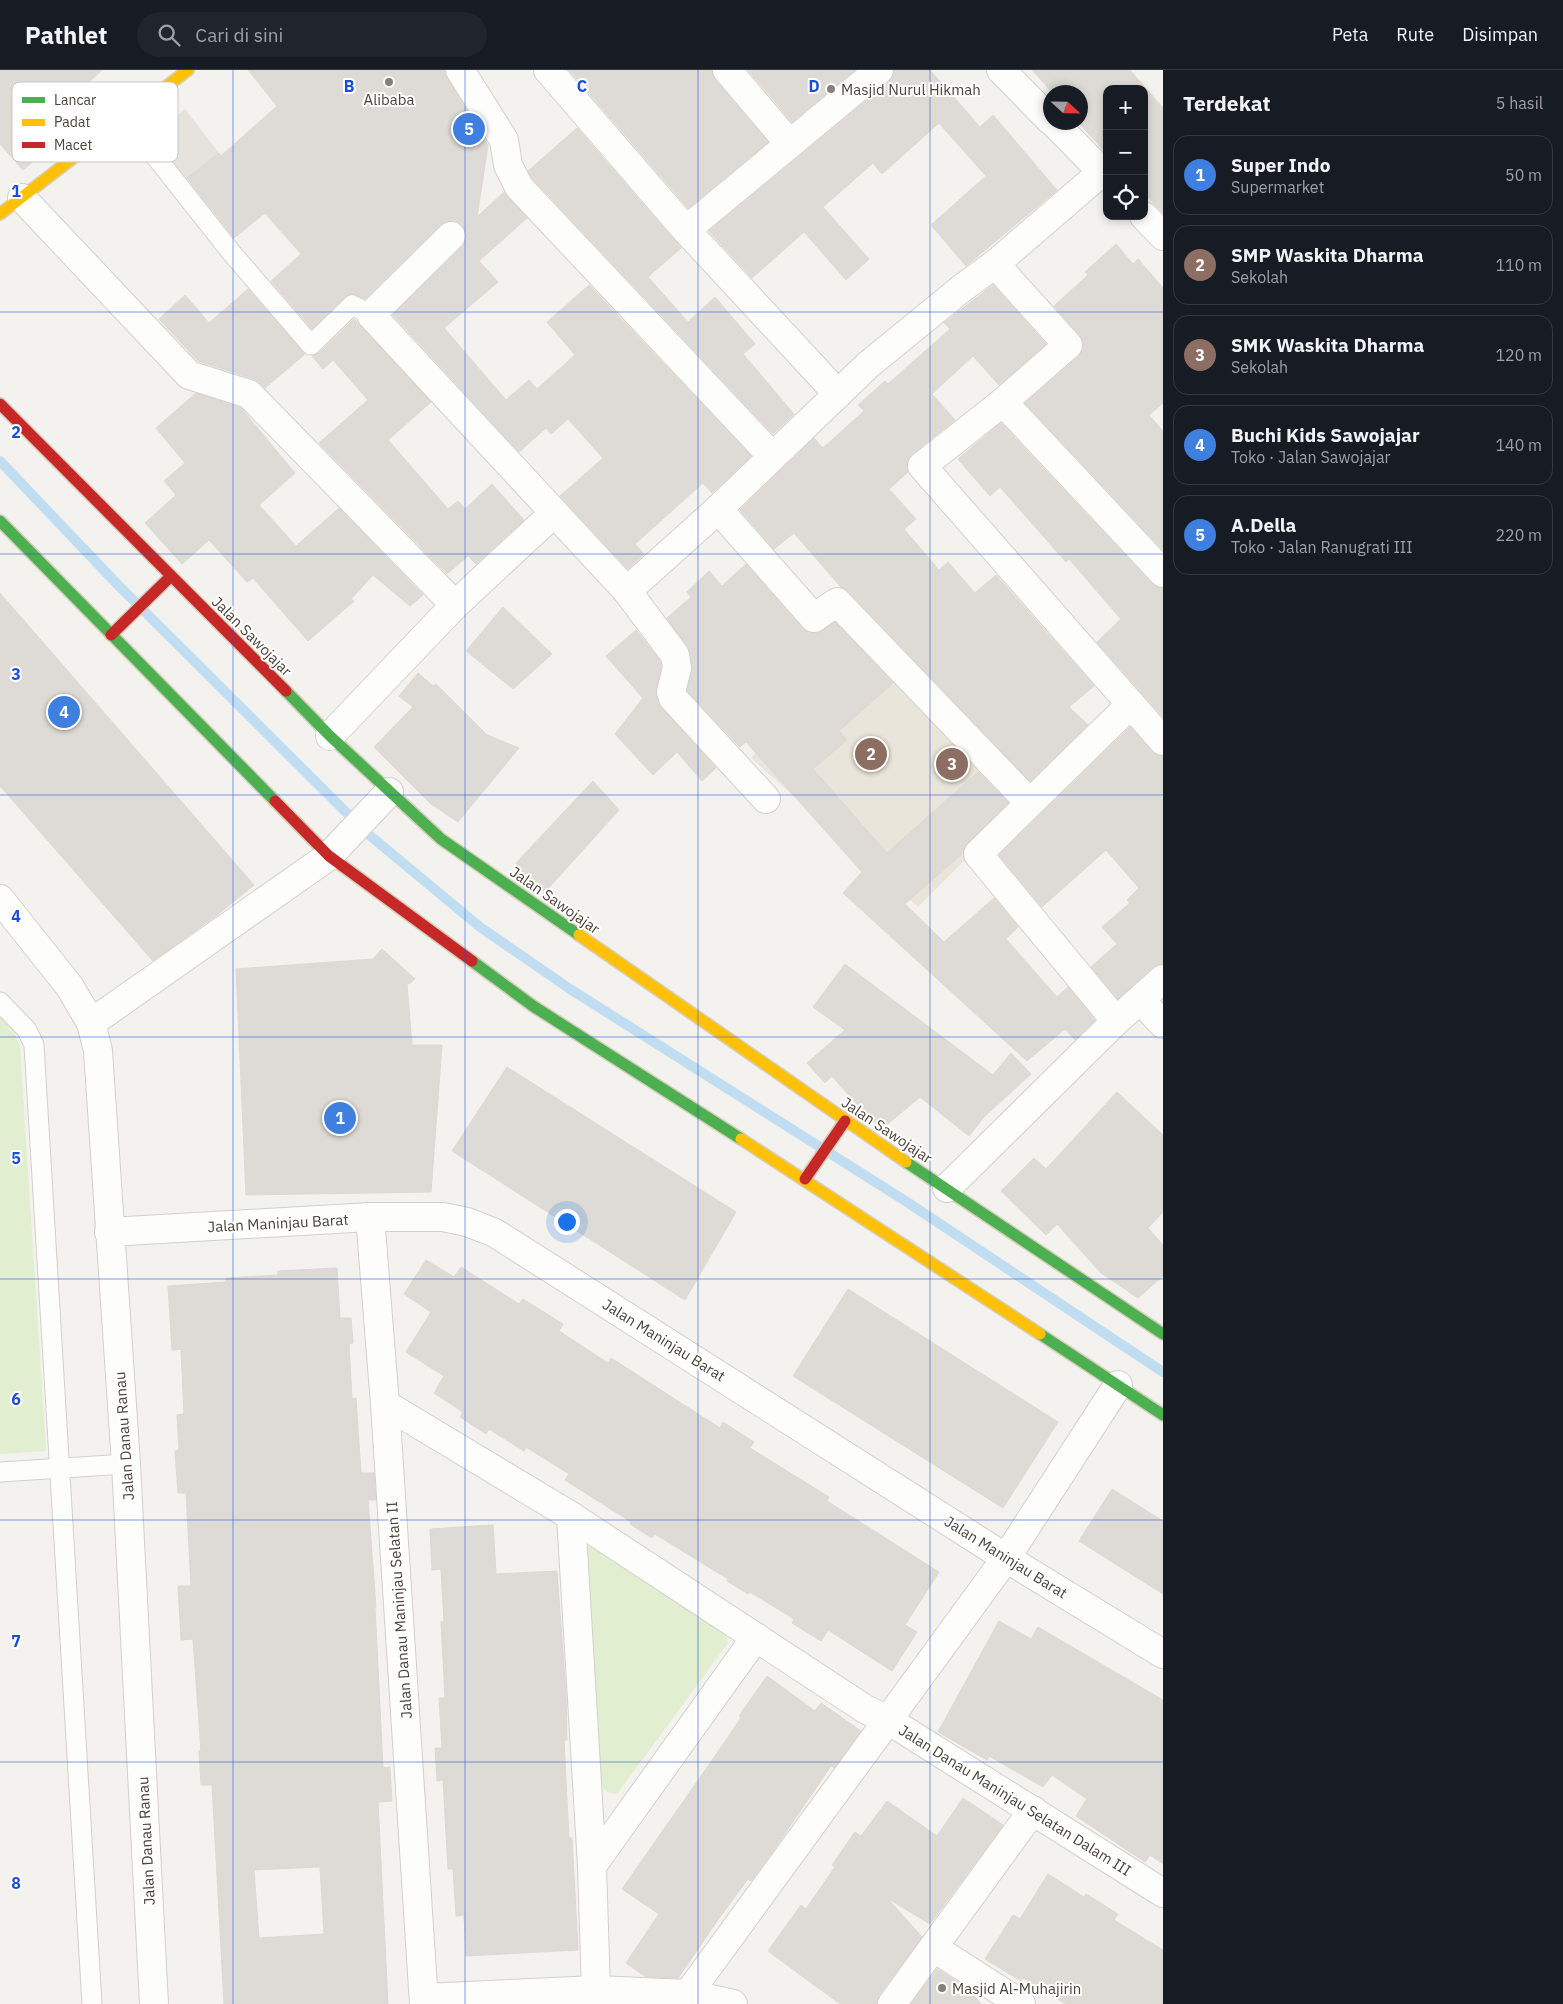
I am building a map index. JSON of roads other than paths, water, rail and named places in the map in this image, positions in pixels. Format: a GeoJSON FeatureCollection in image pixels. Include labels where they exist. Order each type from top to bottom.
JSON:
{"type":"FeatureCollection","features":[{"type":"Feature","properties":{"kind":"main road"},"geometry":{"type":"LineString","coordinates":[[173,82],[188,70]]}},
{"type":"Feature","properties":{"kind":"main road"},"geometry":{"type":"LineString","coordinates":[[0,214],[69,162]]}},
{"type":"Feature","properties":{"kind":"main road","name":"Jalan Sawojajar"},"geometry":{"type":"LineString","coordinates":[[0,404],[330,736],[441,839],[845,1121],[1163,1334]]}},
{"type":"Feature","properties":{"kind":"main road"},"geometry":{"type":"LineString","coordinates":[[0,522],[111,635],[333,851],[534,1006],[805,1180],[1163,1415]]}},
{"type":"Feature","properties":{"kind":"main road"},"geometry":{"type":"LineString","coordinates":[[111,635],[170,576]]}},
{"type":"Feature","properties":{"kind":"main road"},"geometry":{"type":"LineString","coordinates":[[805,1180],[845,1121]]}},
{"type":"Feature","properties":{"kind":"street"},"geometry":{"type":"LineString","coordinates":[[460,70],[504,140],[508,165],[519,187],[772,456]]}},
{"type":"Feature","properties":{"kind":"street"},"geometry":{"type":"LineString","coordinates":[[548,70],[686,230],[838,394]]}},
{"type":"Feature","properties":{"kind":"street"},"geometry":{"type":"LineString","coordinates":[[727,70],[789,143]]}},
{"type":"Feature","properties":{"kind":"street"},"geometry":{"type":"LineString","coordinates":[[686,230],[879,70]]}},
{"type":"Feature","properties":{"kind":"street"},"geometry":{"type":"LineString","coordinates":[[1001,70],[1043,112]]}},
{"type":"Feature","properties":{"kind":"street"},"geometry":{"type":"LineString","coordinates":[[1061,130],[1103,174]]}},
{"type":"Feature","properties":{"kind":"street"},"geometry":{"type":"LineString","coordinates":[[627,591],[718,509],[868,365],[1103,176]]}},
{"type":"Feature","properties":{"kind":"street"},"geometry":{"type":"LineString","coordinates":[[22,198],[189,375],[249,394],[455,605]]}},
{"type":"Feature","properties":{"kind":"street"},"geometry":{"type":"LineString","coordinates":[[1148,220],[1163,236]]}},
{"type":"Feature","properties":{"kind":"street"},"geometry":{"type":"LineString","coordinates":[[451,236],[371,315],[627,591],[675,655],[678,668],[671,692],[673,698],[766,799]]}},
{"type":"Feature","properties":{"kind":"street"},"geometry":{"type":"LineString","coordinates":[[995,264],[1068,345],[1003,402],[922,466],[1163,741]]}},
{"type":"Feature","properties":{"kind":"street"},"geometry":{"type":"LineString","coordinates":[[1003,402],[1163,573]]}},
{"type":"Feature","properties":{"kind":"street"},"geometry":{"type":"LineString","coordinates":[[718,509],[814,618],[837,602],[1029,802]]}},
{"type":"Feature","properties":{"kind":"street"},"geometry":{"type":"LineString","coordinates":[[330,736],[455,605],[554,513]]}},
{"type":"Feature","properties":{"kind":"street"},"geometry":{"type":"LineString","coordinates":[[1116,1021],[978,854],[1131,704]]}},
{"type":"Feature","properties":{"kind":"street"},"geometry":{"type":"LineString","coordinates":[[91,1023],[333,851],[390,792]]}},
{"type":"Feature","properties":{"kind":"street","name":"Jalan Danau Ranau"},"geometry":{"type":"LineString","coordinates":[[0,900],[70,988],[91,1023],[98,1051],[126,1464],[154,2004]]}},
{"type":"Feature","properties":{"kind":"street"},"geometry":{"type":"LineString","coordinates":[[947,1188],[1116,1021],[1163,979]]}},
{"type":"Feature","properties":{"kind":"street"},"geometry":{"type":"LineString","coordinates":[[1140,1000],[1163,1024]]}},
{"type":"Feature","properties":{"kind":"street","name":"Jalan Maninjau Barat"},"geometry":{"type":"LineString","coordinates":[[109,1232],[370,1217],[442,1217],[467,1222],[495,1233],[1006,1558],[1163,1654]]}},
{"type":"Feature","properties":{"kind":"street","name":"Jalan Danau Maninjau Selatan II"},"geometry":{"type":"LineString","coordinates":[[370,1217],[385,1404],[424,2001]]}},
{"type":"Feature","properties":{"kind":"street"},"geometry":{"type":"LineString","coordinates":[[688,1994],[876,1715],[1006,1558],[1118,1385]]}},
{"type":"Feature","properties":{"kind":"street","name":"Jalan Danau Maninjau Selatan Dalam III"},"geometry":{"type":"LineString","coordinates":[[385,1404],[571,1516],[876,1715],[1033,1810],[1163,1893]]}},
{"type":"Feature","properties":{"kind":"street"},"geometry":{"type":"LineString","coordinates":[[571,1516],[592,1866],[596,1990]]}},
{"type":"Feature","properties":{"kind":"street"},"geometry":{"type":"LineString","coordinates":[[592,1866],[756,1637]]}},
{"type":"Feature","properties":{"kind":"street"},"geometry":{"type":"LineString","coordinates":[[892,2004],[1033,1810]]}},
{"type":"Feature","properties":{"kind":"street"},"geometry":{"type":"LineString","coordinates":[[934,1948],[1021,2004]]}},
{"type":"Feature","properties":{"kind":"street"},"geometry":{"type":"LineString","coordinates":[[424,2001],[596,1990],[688,1994],[733,2004]]}},
{"type":"Feature","properties":{"kind":"lane"},"geometry":{"type":"LineString","coordinates":[[160,162],[230,252],[311,345],[352,306],[371,315]]}},
{"type":"Feature","properties":{"kind":"lane"},"geometry":{"type":"LineString","coordinates":[[0,1002],[27,1030],[34,1045],[92,2004]]}},
{"type":"Feature","properties":{"kind":"lane"},"geometry":{"type":"LineString","coordinates":[[0,1472],[126,1464]]}},
{"type":"Feature","properties":{"kind":"waterway"},"geometry":{"type":"LineString","coordinates":[[0,461],[119,586],[368,834],[480,927],[570,989],[907,1202],[1163,1372]]}},
{"type":"Feature","properties":{"kind":"place","name":"Alibaba"},"geometry":{"type":"Point","coordinates":[389,82]}},
{"type":"Feature","properties":{"kind":"place","name":"Masjid Nurul Hikmah"},"geometry":{"type":"Point","coordinates":[831,89]}},
{"type":"Feature","properties":{"kind":"place","name":"A.Della"},"geometry":{"type":"Point","coordinates":[469,129]}},
{"type":"Feature","properties":{"kind":"place","name":"Buchi Kids Sawojajar"},"geometry":{"type":"Point","coordinates":[64,712]}},
{"type":"Feature","properties":{"kind":"place","name":"SMP Waskita Dharma"},"geometry":{"type":"Point","coordinates":[871,754]}},
{"type":"Feature","properties":{"kind":"place","name":"SMK Waskita Dharma"},"geometry":{"type":"Point","coordinates":[952,764]}},
{"type":"Feature","properties":{"kind":"place","name":"Super Indo"},"geometry":{"type":"Point","coordinates":[340,1118]}},
{"type":"Feature","properties":{"kind":"place","name":"Masjid Al-Muhajirin"},"geometry":{"type":"Point","coordinates":[942,1988]}}]}
